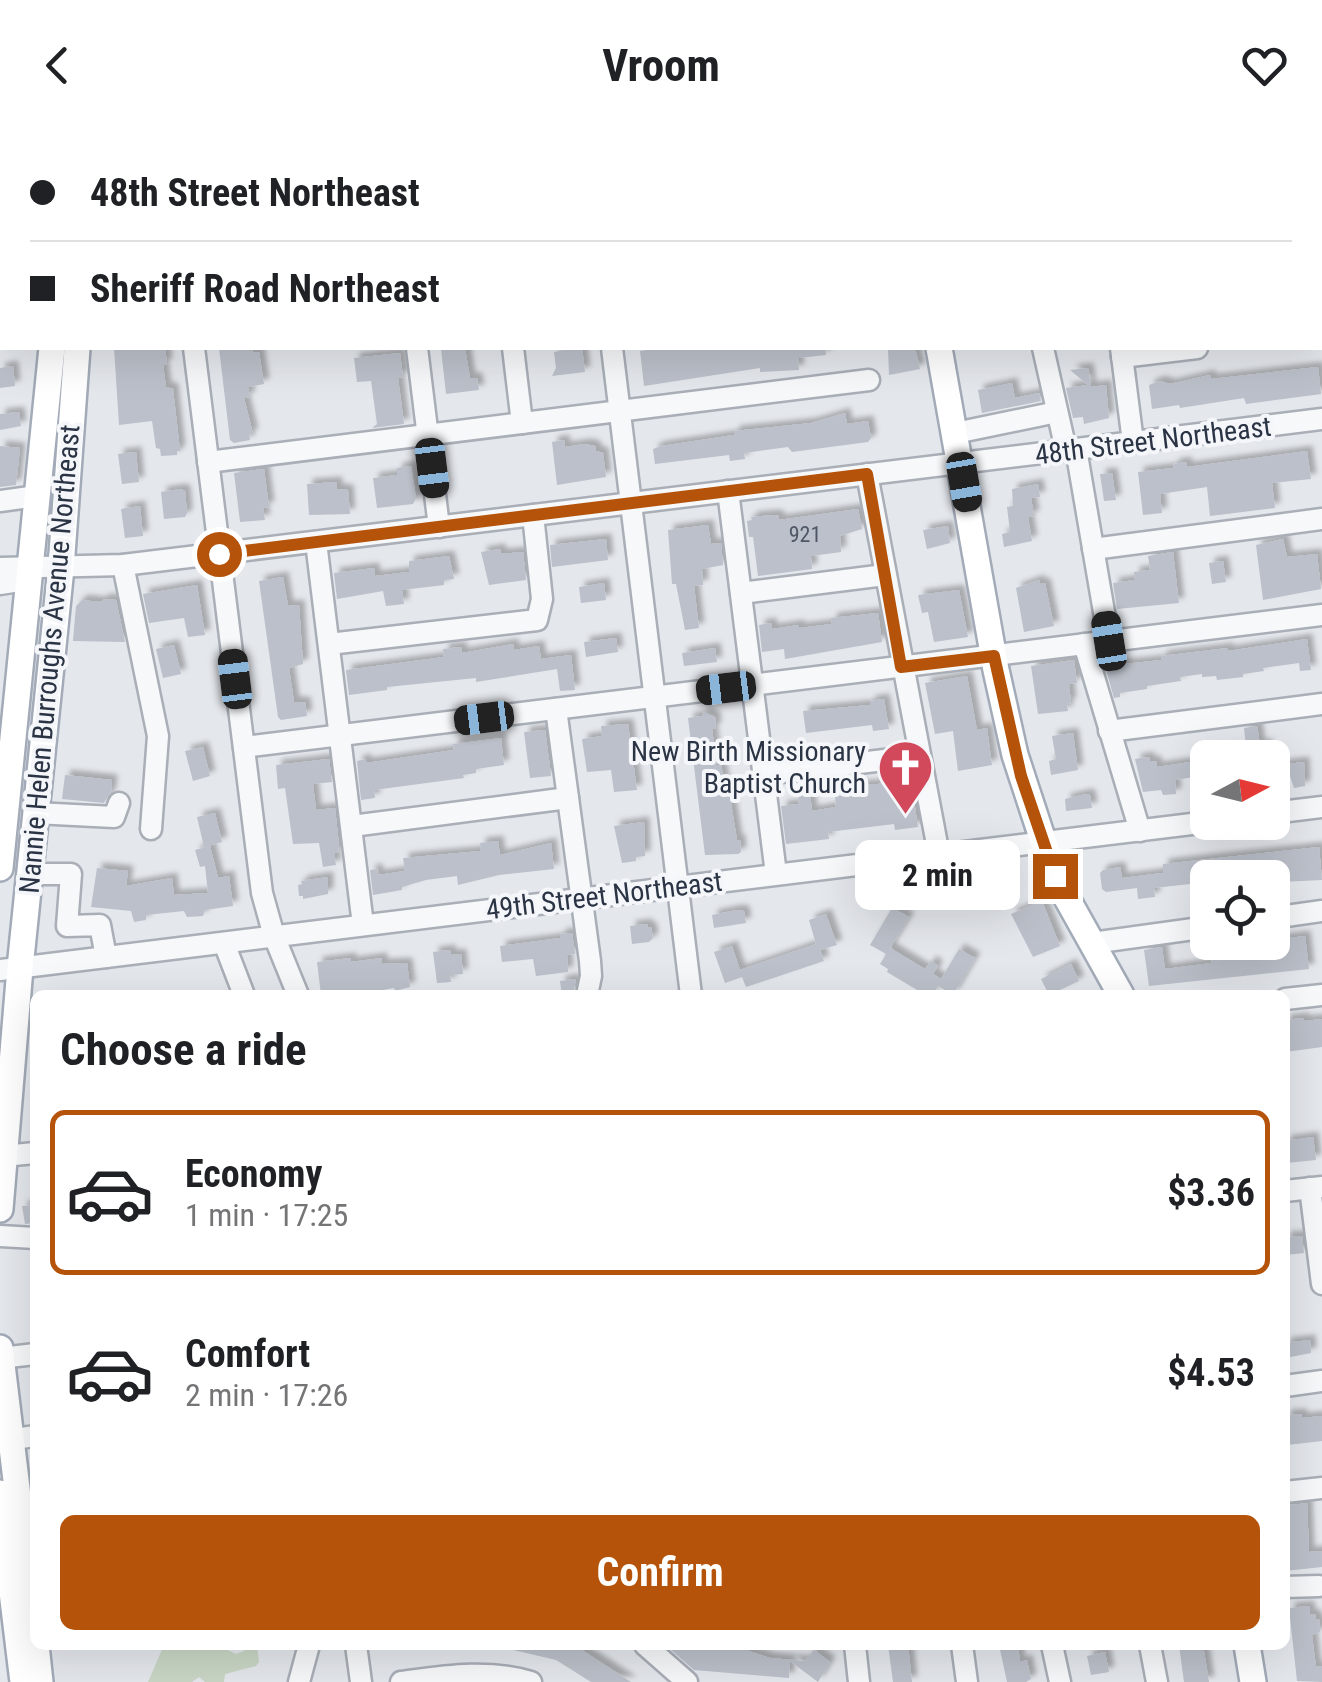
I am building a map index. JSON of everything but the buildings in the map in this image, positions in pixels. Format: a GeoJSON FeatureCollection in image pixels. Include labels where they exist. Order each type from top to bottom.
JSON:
{"type":"FeatureCollection","features":[{"type":"Feature","properties":{"kind":"main road","name":"Nannie Helen Burroughs Avenue Northeast"},"geometry":{"type":"LineString","coordinates":[[0,868],[52,350]]}},
{"type":"Feature","properties":{"kind":"main road","name":"Nannie Helen Burroughs Avenue Northeast"},"geometry":{"type":"LineString","coordinates":[[0,1209],[10,969],[29,874],[61,568],[78,350]]}},
{"type":"Feature","properties":{"kind":"main road"},"geometry":{"type":"LineString","coordinates":[[940,350],[966,463],[1000,655],[1047,842],[1073,897],[1073,907],[1118,990]]}},
{"type":"Feature","properties":{"kind":"main road"},"geometry":{"type":"LineString","coordinates":[[948,350],[965,431],[966,463]]}},
{"type":"Feature","properties":{"kind":"main road"},"geometry":{"type":"LineString","coordinates":[[0,1348],[15,1439],[30,1588]]}},
{"type":"Feature","properties":{"kind":"main road"},"geometry":{"type":"LineString","coordinates":[[0,1493],[23,1682]]}},
{"type":"Feature","properties":{"kind":"main road"},"geometry":{"type":"LineString","coordinates":[[37,1650],[40,1682]]}},
{"type":"Feature","properties":{"kind":"main road"},"geometry":{"type":"LineString","coordinates":[[1248,1650],[1253,1682]]}},
{"type":"Feature","properties":{"kind":"street"},"geometry":{"type":"LineString","coordinates":[[194,350],[262,892],[274,936],[296,990]]}},
{"type":"Feature","properties":{"kind":"street"},"geometry":{"type":"LineString","coordinates":[[417,350],[439,527]]}},
{"type":"Feature","properties":{"kind":"street"},"geometry":{"type":"LineString","coordinates":[[513,350],[522,423]]}},
{"type":"Feature","properties":{"kind":"street"},"geometry":{"type":"LineString","coordinates":[[612,350],[691,990]]}},
{"type":"Feature","properties":{"kind":"street"},"geometry":{"type":"LineString","coordinates":[[1042,350],[1057,412],[1071,450],[1109,641]]}},
{"type":"Feature","properties":{"kind":"street"},"geometry":{"type":"LineString","coordinates":[[1134,442],[1122,352],[1160,350]]}},
{"type":"Feature","properties":{"kind":"street"},"geometry":{"type":"LineString","coordinates":[[208,462],[869,380]]}},
{"type":"Feature","properties":{"kind":"street"},"geometry":{"type":"LineString","coordinates":[[965,431],[1057,412]]}},
{"type":"Feature","properties":{"kind":"street","name":"48th Street Northeast"},"geometry":{"type":"LineString","coordinates":[[0,568],[123,565],[1322,419]]}},
{"type":"Feature","properties":{"kind":"street"},"geometry":{"type":"LineString","coordinates":[[867,474],[939,855]]}},
{"type":"Feature","properties":{"kind":"street"},"geometry":{"type":"LineString","coordinates":[[728,491],[776,874]]}},
{"type":"Feature","properties":{"kind":"street"},"geometry":{"type":"LineString","coordinates":[[0,501],[36,496]]}},
{"type":"Feature","properties":{"kind":"street"},"geometry":{"type":"LineString","coordinates":[[329,644],[537,620],[542,599],[532,515]]}},
{"type":"Feature","properties":{"kind":"street"},"geometry":{"type":"LineString","coordinates":[[1093,550],[1322,519]]}},
{"type":"Feature","properties":{"kind":"street"},"geometry":{"type":"LineString","coordinates":[[316,542],[363,925]]}},
{"type":"Feature","properties":{"kind":"street"},"geometry":{"type":"LineString","coordinates":[[123,565],[158,736],[151,830]]}},
{"type":"Feature","properties":{"kind":"street"},"geometry":{"type":"LineString","coordinates":[[0,584],[14,582],[30,566]]}},
{"type":"Feature","properties":{"kind":"street"},"geometry":{"type":"LineString","coordinates":[[742,593],[885,575]]}},
{"type":"Feature","properties":{"kind":"street"},"geometry":{"type":"LineString","coordinates":[[244,747],[1322,615]]}},
{"type":"Feature","properties":{"kind":"street"},"geometry":{"type":"LineString","coordinates":[[1084,644],[1140,831]]}},
{"type":"Feature","properties":{"kind":"street"},"geometry":{"type":"LineString","coordinates":[[1109,731],[1322,704]]}},
{"type":"Feature","properties":{"kind":"street"},"geometry":{"type":"LineString","coordinates":[[556,709],[591,976],[589,990]]}},
{"type":"Feature","properties":{"kind":"street"},"geometry":{"type":"LineString","coordinates":[[764,774],[919,756]]}},
{"type":"Feature","properties":{"kind":"street"},"geometry":{"type":"LineString","coordinates":[[352,826],[568,798]]}},
{"type":"Feature","properties":{"kind":"street"},"geometry":{"type":"LineString","coordinates":[[35,812],[114,817],[119,803]]}},
{"type":"Feature","properties":{"kind":"street"},"geometry":{"type":"LineString","coordinates":[[1290,811],[1322,807]]}},
{"type":"Feature","properties":{"kind":"street","name":"49th Street Northeast"},"geometry":{"type":"LineString","coordinates":[[10,969],[1190,824]]}},
{"type":"Feature","properties":{"kind":"street"},"geometry":{"type":"LineString","coordinates":[[29,874],[71,874],[67,926],[100,925],[106,957]]}},
{"type":"Feature","properties":{"kind":"street"},"geometry":{"type":"LineString","coordinates":[[1290,916],[1322,912]]}},
{"type":"Feature","properties":{"kind":"street"},"geometry":{"type":"LineString","coordinates":[[1092,944],[1190,930]]}},
{"type":"Feature","properties":{"kind":"street"},"geometry":{"type":"LineString","coordinates":[[224,942],[242,990]]}},
{"type":"Feature","properties":{"kind":"street"},"geometry":{"type":"LineString","coordinates":[[1290,998],[1322,995]]}},
{"type":"Feature","properties":{"kind":"street"},"geometry":{"type":"LineString","coordinates":[[3,1156],[30,1153]]}},
{"type":"Feature","properties":{"kind":"street"},"geometry":{"type":"LineString","coordinates":[[1290,1190],[1316,1187],[1322,1284]]}},
{"type":"Feature","properties":{"kind":"street"},"geometry":{"type":"LineString","coordinates":[[0,1236],[30,1238]]}},
{"type":"Feature","properties":{"kind":"street"},"geometry":{"type":"LineString","coordinates":[[1,1358],[30,1355]]}},
{"type":"Feature","properties":{"kind":"street"},"geometry":{"type":"LineString","coordinates":[[1290,1385],[1322,1382]]}},
{"type":"Feature","properties":{"kind":"street"},"geometry":{"type":"LineString","coordinates":[[1290,1491],[1322,1488]]}},
{"type":"Feature","properties":{"kind":"street"},"geometry":{"type":"LineString","coordinates":[[1290,1586],[1320,1586]]}},
{"type":"Feature","properties":{"kind":"street"},"geometry":{"type":"LineString","coordinates":[[299,1682],[308,1650]]}},
{"type":"Feature","properties":{"kind":"street"},"geometry":{"type":"LineString","coordinates":[[357,1650],[361,1682]]}},
{"type":"Feature","properties":{"kind":"street"},"geometry":{"type":"LineString","coordinates":[[651,1650],[688,1682]]}},
{"type":"Feature","properties":{"kind":"street"},"geometry":{"type":"LineString","coordinates":[[856,1650],[860,1682]]}},
{"type":"Feature","properties":{"kind":"street"},"geometry":{"type":"LineString","coordinates":[[963,1650],[967,1682]]}},
{"type":"Feature","properties":{"kind":"street"},"geometry":{"type":"LineString","coordinates":[[1053,1650],[1060,1682]]}},
{"type":"Feature","properties":{"kind":"street"},"geometry":{"type":"LineString","coordinates":[[1151,1650],[1157,1682]]}},
{"type":"Feature","properties":{"kind":"street"},"geometry":{"type":"LineString","coordinates":[[401,1682],[462,1674],[490,1674],[531,1682]]}},
{"type":"Feature","properties":{"kind":"green space"},"geometry":{"type":"Polygon","coordinates":[[[162,1650],[228,1650],[236,1654],[258,1650],[256,1666],[225,1674],[224,1682],[205,1682],[199,1677],[192,1682],[148,1682],[162,1650]]]}},
{"type":"Feature","properties":{"kind":"place","name":"New Birth Missionary Baptist Church"},"geometry":{"type":"Point","coordinates":[905,816]}},
{"type":"Feature","properties":{"kind":"route"},"geometry":{"type":"LineString","coordinates":[[219,554],[867,474],[901,667],[994,656],[1021,776],[1055,876]]}}]}
